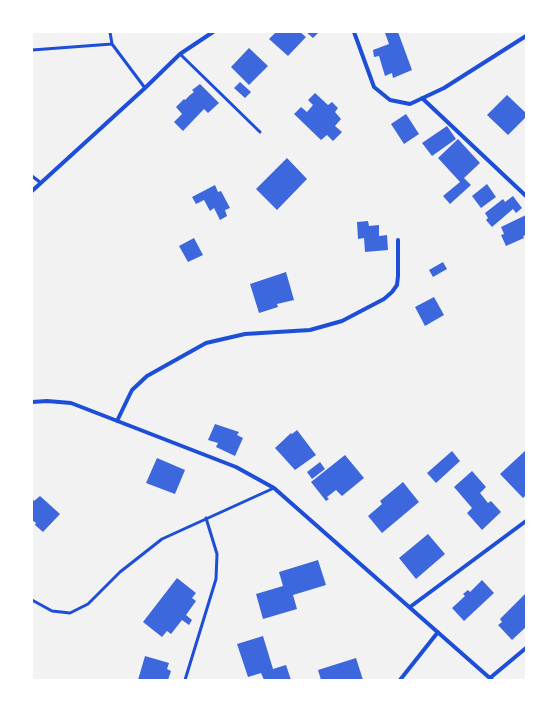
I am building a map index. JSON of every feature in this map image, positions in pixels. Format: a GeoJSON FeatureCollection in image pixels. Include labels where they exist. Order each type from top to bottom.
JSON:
{"type":"FeatureCollection","features":[{"type":"Feature","properties":{"kind":"street"},"geometry":{"type":"LineString","coordinates":[[32,191],[180,54],[213,32]]}},
{"type":"Feature","properties":{"kind":"street"},"geometry":{"type":"LineString","coordinates":[[354,32],[374,86],[390,100],[410,104],[444,88],[526,36]]}},
{"type":"Feature","properties":{"kind":"street"},"geometry":{"type":"LineString","coordinates":[[422,98],[526,196]]}},
{"type":"Feature","properties":{"kind":"street"},"geometry":{"type":"LineString","coordinates":[[117,421],[132,390],[147,376],[206,343],[245,334],[310,330],[342,321],[384,299],[397,285],[398,240]]}},
{"type":"Feature","properties":{"kind":"street"},"geometry":{"type":"LineString","coordinates":[[32,402],[47,401],[70,403],[236,467],[274,488],[491,679],[526,648]]}},
{"type":"Feature","properties":{"kind":"street"},"geometry":{"type":"LineString","coordinates":[[410,607],[526,521]]}},
{"type":"Feature","properties":{"kind":"street"},"geometry":{"type":"LineString","coordinates":[[400,680],[438,632]]}},
{"type":"Feature","properties":{"kind":"lane"},"geometry":{"type":"LineString","coordinates":[[110,32],[112,44],[145,88]]}},
{"type":"Feature","properties":{"kind":"lane"},"geometry":{"type":"LineString","coordinates":[[32,50],[112,44]]}},
{"type":"Feature","properties":{"kind":"lane"},"geometry":{"type":"LineString","coordinates":[[180,54],[260,132]]}},
{"type":"Feature","properties":{"kind":"lane"},"geometry":{"type":"LineString","coordinates":[[32,176],[41,183]]}},
{"type":"Feature","properties":{"kind":"lane"},"geometry":{"type":"LineString","coordinates":[[32,600],[52,611],[70,613],[88,604],[120,572],[162,538],[274,488]]}},
{"type":"Feature","properties":{"kind":"lane"},"geometry":{"type":"LineString","coordinates":[[185,680],[216,579],[217,554],[206,518]]}},
{"type":"Feature","properties":{"kind":"building"},"geometry":{"type":"Polygon","coordinates":[[[276,32],[300,32],[306,37],[288,56],[269,39],[276,32]]]}},
{"type":"Feature","properties":{"kind":"building"},"geometry":{"type":"Polygon","coordinates":[[[306,32],[319,32],[313,38],[306,32]]]}},
{"type":"Feature","properties":{"kind":"building"},"geometry":{"type":"Polygon","coordinates":[[[398,32],[412,70],[393,78],[392,73],[385,76],[379,56],[374,57],[373,50],[389,44],[385,33],[398,32]]]}},
{"type":"Feature","properties":{"kind":"building"},"geometry":{"type":"Polygon","coordinates":[[[249,48],[268,66],[249,85],[231,67],[249,48]]]}},
{"type":"Feature","properties":{"kind":"building"},"geometry":{"type":"Polygon","coordinates":[[[240,82],[251,92],[245,98],[234,88],[240,82]]]}},
{"type":"Feature","properties":{"kind":"building"},"geometry":{"type":"Polygon","coordinates":[[[200,84],[219,103],[208,113],[204,109],[183,131],[174,122],[182,114],[176,107],[194,92],[192,90],[200,84]]]}},
{"type":"Feature","properties":{"kind":"building"},"geometry":{"type":"Polygon","coordinates":[[[315,93],[328,105],[332,102],[338,108],[335,112],[341,119],[335,126],[342,132],[333,141],[327,135],[321,140],[294,114],[301,107],[307,112],[313,105],[308,100],[315,93]]]}},
{"type":"Feature","properties":{"kind":"building"},"geometry":{"type":"Polygon","coordinates":[[[507,95],[526,113],[526,117],[508,135],[487,115],[507,95]]]}},
{"type":"Feature","properties":{"kind":"building"},"geometry":{"type":"Polygon","coordinates":[[[406,114],[419,134],[404,144],[391,124],[406,114]]]}},
{"type":"Feature","properties":{"kind":"building"},"geometry":{"type":"Polygon","coordinates":[[[447,126],[456,139],[432,156],[422,143],[447,126]]]}},
{"type":"Feature","properties":{"kind":"building"},"geometry":{"type":"Polygon","coordinates":[[[458,139],[480,163],[464,178],[471,185],[450,204],[443,196],[460,182],[438,158],[458,139]]]}},
{"type":"Feature","properties":{"kind":"building"},"geometry":{"type":"Polygon","coordinates":[[[287,158],[307,179],[277,210],[256,189],[287,158]]]}},
{"type":"Feature","properties":{"kind":"building"},"geometry":{"type":"Polygon","coordinates":[[[487,184],[496,197],[481,208],[472,196],[487,184]]]}},
{"type":"Feature","properties":{"kind":"building"},"geometry":{"type":"Polygon","coordinates":[[[215,185],[218,192],[221,191],[230,208],[225,210],[227,216],[220,220],[214,208],[210,211],[204,200],[196,204],[192,197],[215,185]]]}},
{"type":"Feature","properties":{"kind":"building"},"geometry":{"type":"Polygon","coordinates":[[[513,196],[522,208],[516,213],[513,209],[492,227],[486,220],[488,218],[485,213],[503,199],[505,202],[513,196]]]}},
{"type":"Feature","properties":{"kind":"building"},"geometry":{"type":"Polygon","coordinates":[[[526,215],[526,235],[523,236],[524,238],[506,246],[501,235],[504,234],[501,227],[526,215]]]}},
{"type":"Feature","properties":{"kind":"building"},"geometry":{"type":"Polygon","coordinates":[[[368,221],[369,226],[379,225],[379,236],[387,235],[388,250],[365,252],[364,238],[358,239],[357,222],[368,221]]]}},
{"type":"Feature","properties":{"kind":"building"},"geometry":{"type":"Polygon","coordinates":[[[194,238],[203,255],[188,262],[179,246],[194,238]]]}},
{"type":"Feature","properties":{"kind":"building"},"geometry":{"type":"Polygon","coordinates":[[[443,262],[447,269],[433,277],[429,270],[443,262]]]}},
{"type":"Feature","properties":{"kind":"building"},"geometry":{"type":"Polygon","coordinates":[[[286,272],[294,300],[277,304],[278,307],[259,313],[250,284],[286,272]]]}},
{"type":"Feature","properties":{"kind":"building"},"geometry":{"type":"Polygon","coordinates":[[[434,297],[444,315],[425,326],[415,307],[434,297]]]}},
{"type":"Feature","properties":{"kind":"building"},"geometry":{"type":"Polygon","coordinates":[[[215,424],[239,432],[237,435],[243,438],[235,456],[216,447],[218,443],[208,440],[215,424]]]}},
{"type":"Feature","properties":{"kind":"building"},"geometry":{"type":"Polygon","coordinates":[[[297,430],[316,455],[295,470],[275,448],[291,433],[292,434],[297,430]]]}},
{"type":"Feature","properties":{"kind":"building"},"geometry":{"type":"Polygon","coordinates":[[[526,450],[526,495],[523,498],[500,474],[526,450]]]}},
{"type":"Feature","properties":{"kind":"building"},"geometry":{"type":"Polygon","coordinates":[[[452,451],[460,461],[436,483],[427,473],[452,451]]]}},
{"type":"Feature","properties":{"kind":"building"},"geometry":{"type":"Polygon","coordinates":[[[345,455],[364,478],[342,496],[336,490],[327,497],[329,499],[326,501],[311,482],[345,455]]]}},
{"type":"Feature","properties":{"kind":"building"},"geometry":{"type":"Polygon","coordinates":[[[157,458],[185,470],[175,494],[146,483],[157,458]]]}},
{"type":"Feature","properties":{"kind":"building"},"geometry":{"type":"Polygon","coordinates":[[[320,462],[325,469],[312,479],[307,472],[320,462]]]}},
{"type":"Feature","properties":{"kind":"building"},"geometry":{"type":"Polygon","coordinates":[[[472,471],[486,487],[480,493],[488,503],[491,501],[501,512],[482,530],[467,513],[472,508],[454,487],[472,471]]]}},
{"type":"Feature","properties":{"kind":"building"},"geometry":{"type":"Polygon","coordinates":[[[403,482],[419,502],[382,533],[368,516],[382,504],[380,501],[403,482]]]}},
{"type":"Feature","properties":{"kind":"building"},"geometry":{"type":"Polygon","coordinates":[[[40,496],[60,514],[43,532],[32,520],[32,498],[34,501],[40,496]]]}},
{"type":"Feature","properties":{"kind":"building"},"geometry":{"type":"Polygon","coordinates":[[[428,534],[445,554],[416,579],[399,558],[428,534]]]}},
{"type":"Feature","properties":{"kind":"building"},"geometry":{"type":"Polygon","coordinates":[[[318,560],[326,585],[293,595],[297,609],[263,619],[256,594],[283,586],[279,572],[318,560]]]}},
{"type":"Feature","properties":{"kind":"building"},"geometry":{"type":"Polygon","coordinates":[[[177,578],[196,593],[192,598],[196,601],[186,615],[192,620],[189,625],[182,620],[171,634],[167,631],[162,637],[143,622],[177,578]]]}},
{"type":"Feature","properties":{"kind":"building"},"geometry":{"type":"Polygon","coordinates":[[[482,580],[494,593],[464,621],[452,608],[465,596],[463,594],[468,590],[470,592],[482,580]]]}},
{"type":"Feature","properties":{"kind":"building"},"geometry":{"type":"Polygon","coordinates":[[[526,593],[526,627],[512,640],[498,625],[502,622],[500,619],[526,593]]]}},
{"type":"Feature","properties":{"kind":"building"},"geometry":{"type":"Polygon","coordinates":[[[263,636],[273,669],[286,665],[291,680],[264,680],[261,673],[248,677],[237,644],[263,636]]]}},
{"type":"Feature","properties":{"kind":"building"},"geometry":{"type":"Polygon","coordinates":[[[145,656],[169,663],[167,669],[171,671],[168,680],[138,680],[145,656]]]}},
{"type":"Feature","properties":{"kind":"building"},"geometry":{"type":"Polygon","coordinates":[[[356,658],[363,680],[321,680],[318,670],[356,658]]]}}]}
